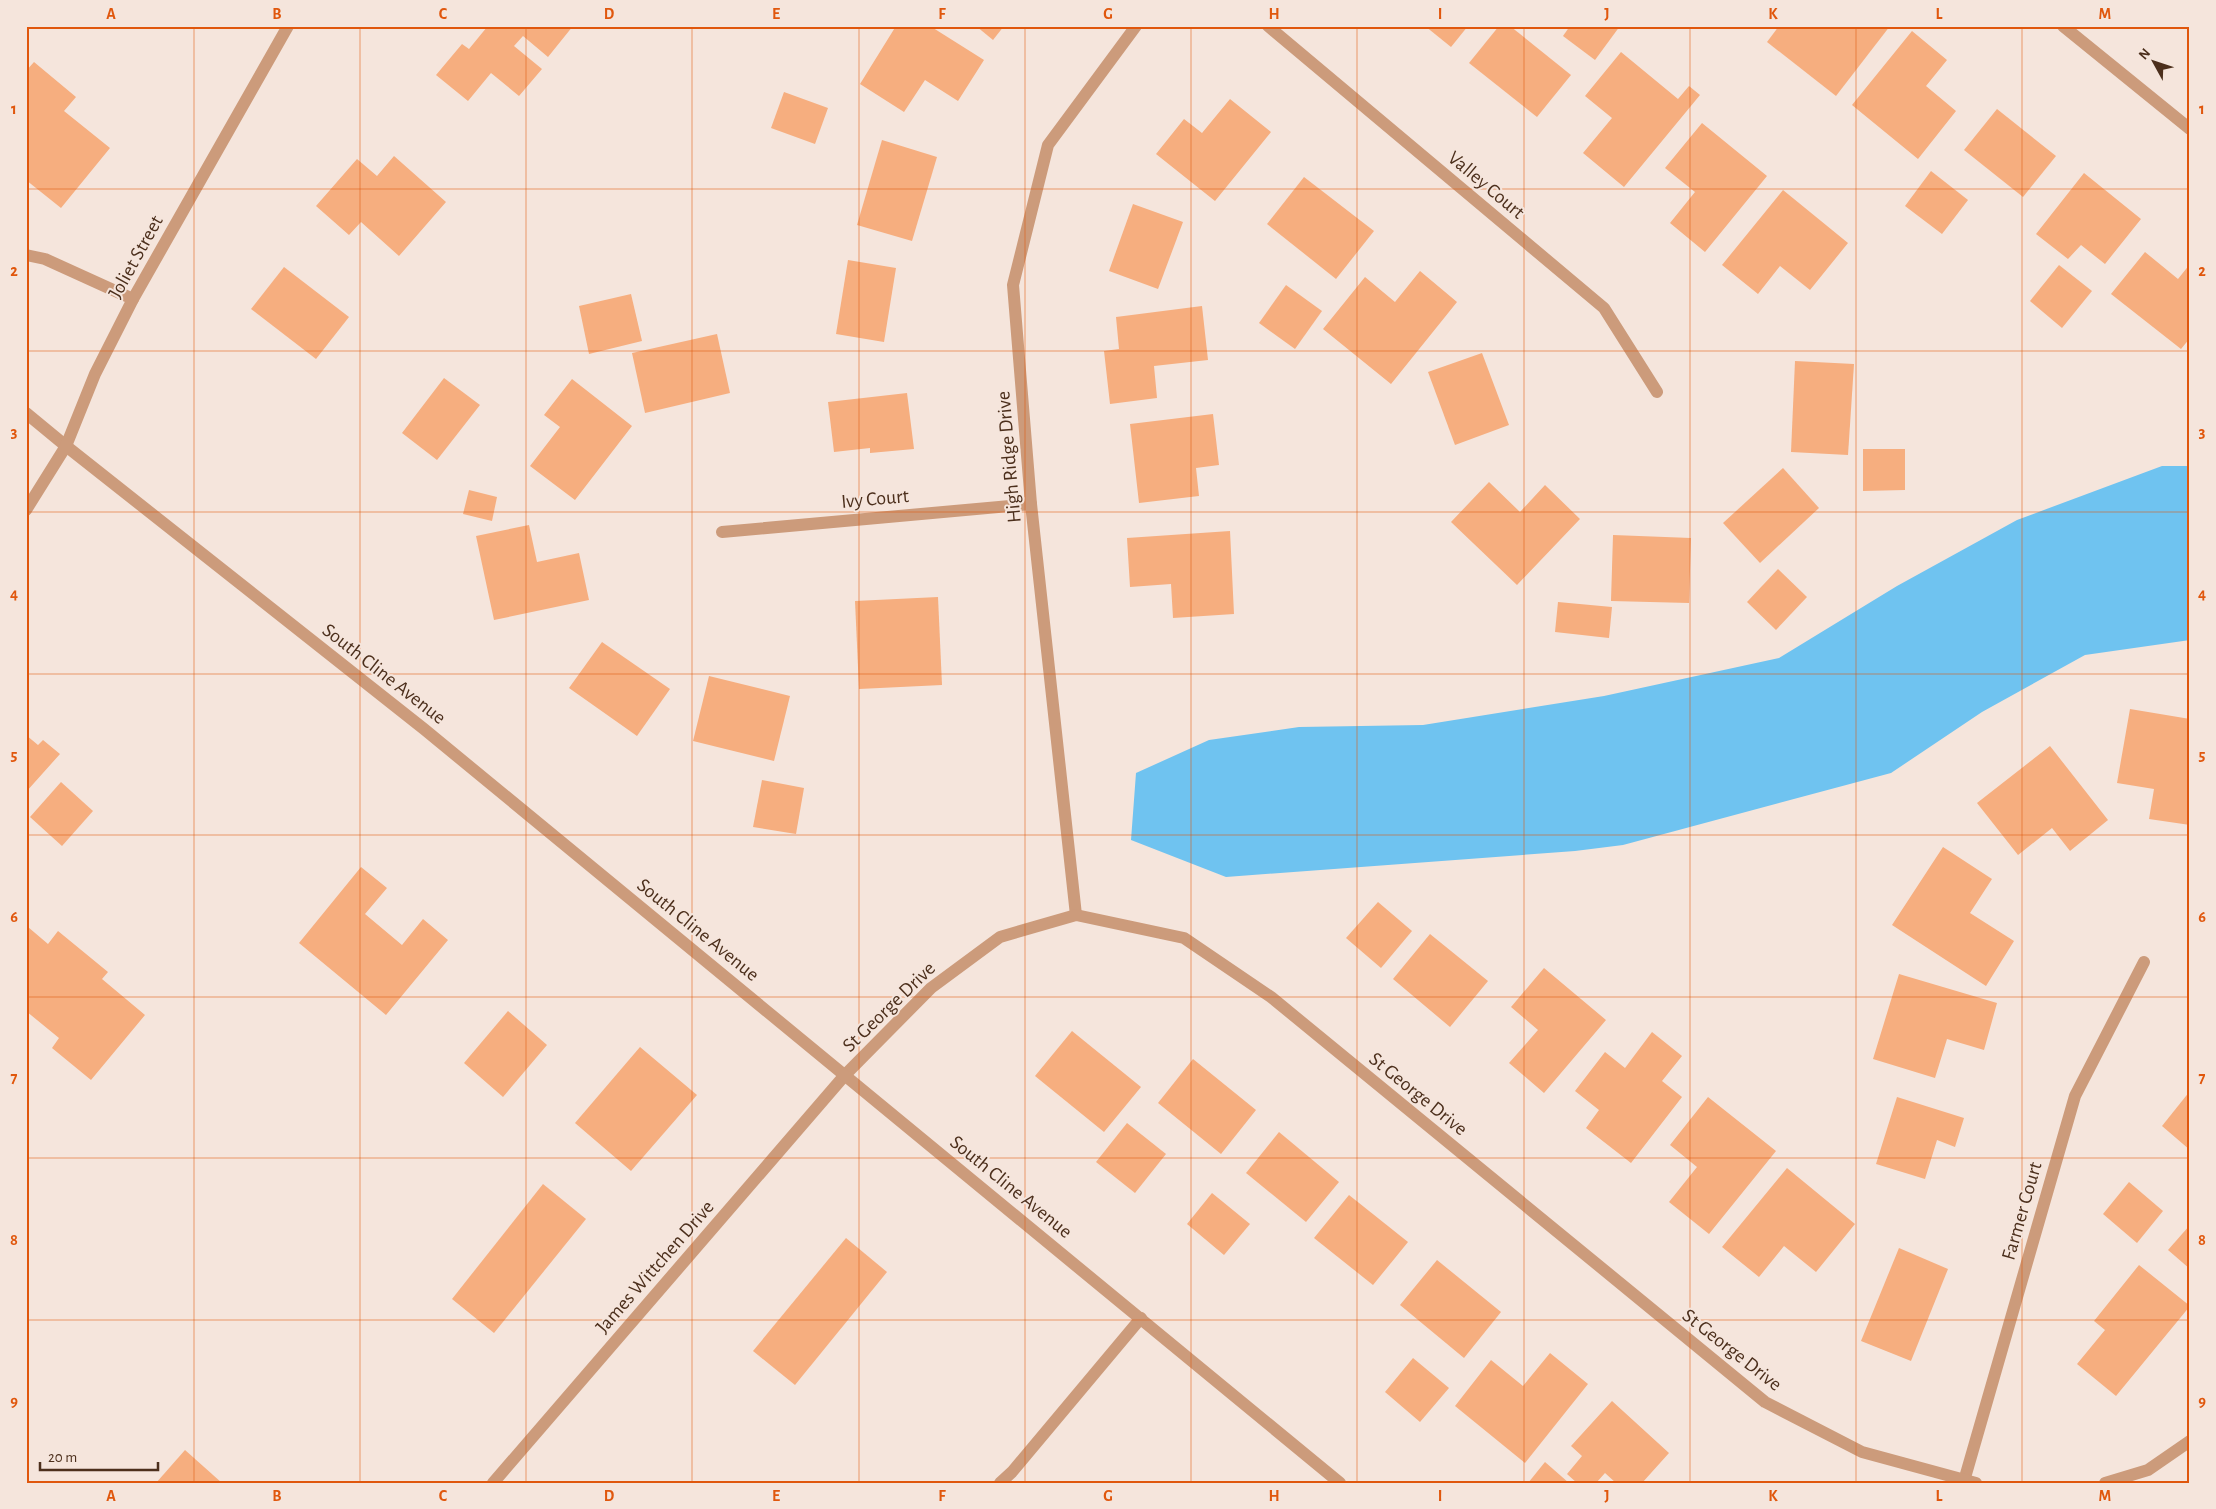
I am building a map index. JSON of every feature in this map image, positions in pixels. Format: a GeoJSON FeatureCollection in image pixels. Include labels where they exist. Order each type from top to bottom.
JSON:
{"type":"FeatureCollection","features":[{"type":"Feature","properties":{"kind":"street","name":"Joliet Street"},"geometry":{"type":"LineString","coordinates":[[26,510],[66,446],[95,374],[133,299],[288,26]]}},
{"type":"Feature","properties":{"kind":"street","name":"High Ridge Drive"},"geometry":{"type":"LineString","coordinates":[[1076,915],[1031,504],[1013,285],[1048,145],[1136,26]]}},
{"type":"Feature","properties":{"kind":"street","name":"Valley Court"},"geometry":{"type":"LineString","coordinates":[[1268,26],[1604,308],[1657,392]]}},
{"type":"Feature","properties":{"kind":"street"},"geometry":{"type":"LineString","coordinates":[[2064,26],[2190,129]]}},
{"type":"Feature","properties":{"kind":"street"},"geometry":{"type":"LineString","coordinates":[[26,255],[45,259],[133,299]]}},
{"type":"Feature","properties":{"kind":"street","name":"South Cline Avenue"},"geometry":{"type":"LineString","coordinates":[[26,413],[424,729],[1340,1483]]}},
{"type":"Feature","properties":{"kind":"street","name":"Ivy Court"},"geometry":{"type":"LineString","coordinates":[[722,532],[1031,504]]}},
{"type":"Feature","properties":{"kind":"street","name":"St George Drive"},"geometry":{"type":"LineString","coordinates":[[845,1075],[931,988],[1000,937],[1076,915],[1184,938],[1271,997],[1765,1402],[1862,1452],[1970,1482]]}},
{"type":"Feature","properties":{"kind":"street","name":"Farmer Court"},"geometry":{"type":"LineString","coordinates":[[1970,1482],[2075,1096],[2144,962]]}},
{"type":"Feature","properties":{"kind":"street","name":"James Wittchen Drive"},"geometry":{"type":"LineString","coordinates":[[493,1483],[845,1075]]}},
{"type":"Feature","properties":{"kind":"street"},"geometry":{"type":"LineString","coordinates":[[1000,1483],[1012,1472],[1141,1318]]}},
{"type":"Feature","properties":{"kind":"street"},"geometry":{"type":"LineString","coordinates":[[2105,1483],[2148,1470],[2190,1441]]}},
{"type":"Feature","properties":{"kind":"water"},"geometry":{"type":"Polygon","coordinates":[[[2162,466],[2190,466],[2190,640],[2085,655],[1982,712],[1891,773],[1623,845],[1575,851],[1226,877],[1131,840],[1136,773],[1209,740],[1299,727],[1423,725],[1604,696],[1779,658],[1897,586],[2017,520],[2162,466]]]}},
{"type":"Feature","properties":{"kind":"building"},"geometry":{"type":"Polygon","coordinates":[[[486,26],[573,26],[548,57],[523,36],[514,46],[542,69],[519,96],[491,73],[468,101],[436,75],[462,44],[469,49],[486,26]]]}},
{"type":"Feature","properties":{"kind":"building"},"geometry":{"type":"Polygon","coordinates":[[[896,26],[930,26],[984,60],[958,101],[925,80],[904,112],[860,84],[896,26]]]}},
{"type":"Feature","properties":{"kind":"building"},"geometry":{"type":"Polygon","coordinates":[[[976,26],[1004,26],[993,40],[976,26]]]}},
{"type":"Feature","properties":{"kind":"building"},"geometry":{"type":"Polygon","coordinates":[[[1425,26],[1468,26],[1451,47],[1425,26]]]}},
{"type":"Feature","properties":{"kind":"building"},"geometry":{"type":"Polygon","coordinates":[[[1499,26],[1510,26],[1571,75],[1537,117],[1469,63],[1499,26]]]}},
{"type":"Feature","properties":{"kind":"building"},"geometry":{"type":"Polygon","coordinates":[[[1570,26],[1620,26],[1595,60],[1563,36],[1570,26]]]}},
{"type":"Feature","properties":{"kind":"building"},"geometry":{"type":"Polygon","coordinates":[[[1779,26],[1890,26],[1836,96],[1767,42],[1779,26]]]}},
{"type":"Feature","properties":{"kind":"building"},"geometry":{"type":"Polygon","coordinates":[[[1912,31],[1947,60],[1926,86],[1956,111],[1918,159],[1852,105],[1912,31]]]}},
{"type":"Feature","properties":{"kind":"building"},"geometry":{"type":"Polygon","coordinates":[[[1621,52],[1678,99],[1689,86],[1700,95],[1624,187],[1583,153],[1612,118],[1585,96],[1621,52]]]}},
{"type":"Feature","properties":{"kind":"building"},"geometry":{"type":"Polygon","coordinates":[[[34,62],[76,97],[64,111],[110,148],[61,208],[26,180],[26,71],[34,62]]]}},
{"type":"Feature","properties":{"kind":"building"},"geometry":{"type":"Polygon","coordinates":[[[784,92],[828,108],[815,144],[771,128],[784,92]]]}},
{"type":"Feature","properties":{"kind":"building"},"geometry":{"type":"Polygon","coordinates":[[[1230,99],[1271,132],[1215,201],[1156,154],[1184,119],[1202,133],[1230,99]]]}},
{"type":"Feature","properties":{"kind":"building"},"geometry":{"type":"Polygon","coordinates":[[[1997,109],[2056,156],[2023,197],[1964,150],[1997,109]]]}},
{"type":"Feature","properties":{"kind":"building"},"geometry":{"type":"Polygon","coordinates":[[[1702,123],[1767,176],[1705,252],[1670,223],[1695,192],[1665,168],[1702,123]]]}},
{"type":"Feature","properties":{"kind":"building"},"geometry":{"type":"Polygon","coordinates":[[[882,140],[937,157],[912,241],[857,225],[882,140]]]}},
{"type":"Feature","properties":{"kind":"building"},"geometry":{"type":"Polygon","coordinates":[[[394,156],[446,202],[399,256],[361,222],[349,235],[316,206],[357,159],[377,176],[394,156]]]}},
{"type":"Feature","properties":{"kind":"building"},"geometry":{"type":"Polygon","coordinates":[[[1931,171],[1968,200],[1942,234],[1905,206],[1931,171]]]}},
{"type":"Feature","properties":{"kind":"building"},"geometry":{"type":"Polygon","coordinates":[[[2084,173],[2141,219],[2105,264],[2081,245],[2068,259],[2036,234],[2084,173]]]}},
{"type":"Feature","properties":{"kind":"building"},"geometry":{"type":"Polygon","coordinates":[[[1304,177],[1374,231],[1336,279],[1267,224],[1304,177]]]}},
{"type":"Feature","properties":{"kind":"building"},"geometry":{"type":"Polygon","coordinates":[[[1783,190],[1848,243],[1810,290],[1780,266],[1758,294],[1722,265],[1783,190]]]}},
{"type":"Feature","properties":{"kind":"building"},"geometry":{"type":"Polygon","coordinates":[[[1133,204],[1183,222],[1158,289],[1109,271],[1133,204]]]}},
{"type":"Feature","properties":{"kind":"building"},"geometry":{"type":"Polygon","coordinates":[[[2145,252],[2178,279],[2190,264],[2190,338],[2181,349],[2111,294],[2145,252]]]}},
{"type":"Feature","properties":{"kind":"building"},"geometry":{"type":"Polygon","coordinates":[[[848,260],[896,268],[884,342],[836,334],[848,260]]]}},
{"type":"Feature","properties":{"kind":"building"},"geometry":{"type":"Polygon","coordinates":[[[2059,265],[2092,291],[2062,328],[2030,301],[2059,265]]]}},
{"type":"Feature","properties":{"kind":"building"},"geometry":{"type":"Polygon","coordinates":[[[284,267],[349,317],[316,359],[251,309],[284,267]]]}},
{"type":"Feature","properties":{"kind":"building"},"geometry":{"type":"Polygon","coordinates":[[[1420,271],[1457,302],[1391,384],[1323,329],[1365,277],[1395,302],[1420,271]]]}},
{"type":"Feature","properties":{"kind":"building"},"geometry":{"type":"Polygon","coordinates":[[[1286,285],[1322,311],[1295,349],[1259,323],[1286,285]]]}},
{"type":"Feature","properties":{"kind":"building"},"geometry":{"type":"Polygon","coordinates":[[[631,294],[642,341],[589,354],[579,306],[631,294]]]}},
{"type":"Feature","properties":{"kind":"building"},"geometry":{"type":"Polygon","coordinates":[[[1202,306],[1208,360],[1154,366],[1157,398],[1110,404],[1104,351],[1119,349],[1116,317],[1202,306]]]}},
{"type":"Feature","properties":{"kind":"building"},"geometry":{"type":"Polygon","coordinates":[[[717,334],[730,393],[645,413],[632,353],[717,334]]]}},
{"type":"Feature","properties":{"kind":"building"},"geometry":{"type":"Polygon","coordinates":[[[1482,353],[1509,425],[1455,445],[1428,372],[1482,353]]]}},
{"type":"Feature","properties":{"kind":"building"},"geometry":{"type":"Polygon","coordinates":[[[1795,361],[1854,364],[1848,455],[1791,452],[1795,361]]]}},
{"type":"Feature","properties":{"kind":"building"},"geometry":{"type":"Polygon","coordinates":[[[444,378],[480,405],[437,460],[402,433],[444,378]]]}},
{"type":"Feature","properties":{"kind":"building"},"geometry":{"type":"Polygon","coordinates":[[[572,379],[632,426],[575,500],[530,466],[560,427],[544,415],[572,379]]]}},
{"type":"Feature","properties":{"kind":"building"},"geometry":{"type":"Polygon","coordinates":[[[907,393],[914,449],[870,453],[870,448],[834,452],[828,402],[907,393]]]}},
{"type":"Feature","properties":{"kind":"building"},"geometry":{"type":"Polygon","coordinates":[[[1213,414],[1219,465],[1196,468],[1199,496],[1139,503],[1130,424],[1213,414]]]}},
{"type":"Feature","properties":{"kind":"building"},"geometry":{"type":"Polygon","coordinates":[[[1863,449],[1905,449],[1905,490],[1863,491],[1863,449]]]}},
{"type":"Feature","properties":{"kind":"building"},"geometry":{"type":"Polygon","coordinates":[[[1783,468],[1819,508],[1760,563],[1723,523],[1783,468]]]}},
{"type":"Feature","properties":{"kind":"building"},"geometry":{"type":"Polygon","coordinates":[[[1489,482],[1520,512],[1545,485],[1580,519],[1517,585],[1451,522],[1489,482]]]}},
{"type":"Feature","properties":{"kind":"building"},"geometry":{"type":"Polygon","coordinates":[[[469,490],[497,497],[492,521],[463,514],[469,490]]]}},
{"type":"Feature","properties":{"kind":"building"},"geometry":{"type":"Polygon","coordinates":[[[529,525],[537,562],[579,553],[589,600],[494,620],[476,536],[529,525]]]}},
{"type":"Feature","properties":{"kind":"building"},"geometry":{"type":"Polygon","coordinates":[[[1230,531],[1234,614],[1173,618],[1171,584],[1130,587],[1127,538],[1230,531]]]}},
{"type":"Feature","properties":{"kind":"building"},"geometry":{"type":"Polygon","coordinates":[[[1613,535],[1691,538],[1689,603],[1611,601],[1613,535]]]}},
{"type":"Feature","properties":{"kind":"building"},"geometry":{"type":"Polygon","coordinates":[[[1778,569],[1807,597],[1776,630],[1747,602],[1778,569]]]}},
{"type":"Feature","properties":{"kind":"building"},"geometry":{"type":"Polygon","coordinates":[[[938,597],[942,685],[859,689],[855,601],[938,597]]]}},
{"type":"Feature","properties":{"kind":"building"},"geometry":{"type":"Polygon","coordinates":[[[1558,602],[1612,607],[1609,638],[1555,632],[1558,602]]]}},
{"type":"Feature","properties":{"kind":"building"},"geometry":{"type":"Polygon","coordinates":[[[602,642],[670,689],[637,736],[569,688],[602,642]]]}},
{"type":"Feature","properties":{"kind":"building"},"geometry":{"type":"Polygon","coordinates":[[[709,676],[790,696],[774,761],[693,741],[709,676]]]}},
{"type":"Feature","properties":{"kind":"building"},"geometry":{"type":"Polygon","coordinates":[[[2130,709],[2190,719],[2190,825],[2149,819],[2154,789],[2117,783],[2130,709]]]}},
{"type":"Feature","properties":{"kind":"building"},"geometry":{"type":"Polygon","coordinates":[[[26,735],[38,745],[43,740],[60,754],[26,792],[26,735]]]}},
{"type":"Feature","properties":{"kind":"building"},"geometry":{"type":"Polygon","coordinates":[[[2050,746],[2108,820],[2070,851],[2052,828],[2018,855],[1977,803],[2050,746]]]}},
{"type":"Feature","properties":{"kind":"building"},"geometry":{"type":"Polygon","coordinates":[[[762,780],[804,788],[796,834],[753,827],[762,780]]]}},
{"type":"Feature","properties":{"kind":"building"},"geometry":{"type":"Polygon","coordinates":[[[61,782],[93,811],[62,846],[30,817],[61,782]]]}},
{"type":"Feature","properties":{"kind":"building"},"geometry":{"type":"Polygon","coordinates":[[[1943,847],[1992,879],[1970,913],[2014,941],[1986,986],[1892,925],[1943,847]]]}},
{"type":"Feature","properties":{"kind":"building"},"geometry":{"type":"Polygon","coordinates":[[[361,867],[387,888],[365,914],[402,945],[423,919],[448,940],[386,1015],[299,943],[361,867]]]}},
{"type":"Feature","properties":{"kind":"building"},"geometry":{"type":"Polygon","coordinates":[[[1378,902],[1412,931],[1381,968],[1346,938],[1378,902]]]}},
{"type":"Feature","properties":{"kind":"building"},"geometry":{"type":"Polygon","coordinates":[[[28,927],[48,944],[58,931],[108,972],[102,979],[145,1015],[91,1080],[52,1048],[59,1038],[26,1011],[26,930],[28,927]]]}},
{"type":"Feature","properties":{"kind":"building"},"geometry":{"type":"Polygon","coordinates":[[[1430,934],[1488,981],[1450,1027],[1393,979],[1430,934]]]}},
{"type":"Feature","properties":{"kind":"building"},"geometry":{"type":"Polygon","coordinates":[[[1544,968],[1606,1020],[1544,1093],[1509,1063],[1538,1030],[1511,1007],[1544,968]]]}},
{"type":"Feature","properties":{"kind":"building"},"geometry":{"type":"Polygon","coordinates":[[[1899,974],[1997,1003],[1984,1050],[1947,1039],[1935,1078],[1873,1059],[1899,974]]]}},
{"type":"Feature","properties":{"kind":"building"},"geometry":{"type":"Polygon","coordinates":[[[508,1011],[547,1045],[503,1097],[464,1063],[508,1011]]]}},
{"type":"Feature","properties":{"kind":"building"},"geometry":{"type":"Polygon","coordinates":[[[1072,1031],[1141,1087],[1104,1132],[1035,1076],[1072,1031]]]}},
{"type":"Feature","properties":{"kind":"building"},"geometry":{"type":"Polygon","coordinates":[[[1652,1032],[1682,1056],[1662,1081],[1682,1097],[1631,1163],[1586,1128],[1599,1110],[1575,1091],[1605,1052],[1625,1068],[1652,1032]]]}},
{"type":"Feature","properties":{"kind":"building"},"geometry":{"type":"Polygon","coordinates":[[[640,1047],[697,1095],[631,1171],[575,1123],[640,1047]]]}},
{"type":"Feature","properties":{"kind":"building"},"geometry":{"type":"Polygon","coordinates":[[[1193,1059],[1256,1110],[1221,1154],[1158,1103],[1193,1059]]]}},
{"type":"Feature","properties":{"kind":"building"},"geometry":{"type":"Polygon","coordinates":[[[2190,1091],[2190,1150],[2162,1126],[2190,1091]]]}},
{"type":"Feature","properties":{"kind":"building"},"geometry":{"type":"Polygon","coordinates":[[[1708,1097],[1776,1151],[1709,1234],[1669,1202],[1697,1167],[1670,1145],[1708,1097]]]}},
{"type":"Feature","properties":{"kind":"building"},"geometry":{"type":"Polygon","coordinates":[[[1897,1097],[1964,1118],[1955,1147],[1937,1140],[1925,1179],[1876,1164],[1897,1097]]]}},
{"type":"Feature","properties":{"kind":"building"},"geometry":{"type":"Polygon","coordinates":[[[1127,1123],[1166,1154],[1135,1193],[1096,1162],[1127,1123]]]}},
{"type":"Feature","properties":{"kind":"building"},"geometry":{"type":"Polygon","coordinates":[[[1279,1132],[1339,1182],[1306,1222],[1246,1173],[1279,1132]]]}},
{"type":"Feature","properties":{"kind":"building"},"geometry":{"type":"Polygon","coordinates":[[[1787,1168],[1855,1224],[1816,1272],[1784,1246],[1759,1277],[1722,1247],[1787,1168]]]}},
{"type":"Feature","properties":{"kind":"building"},"geometry":{"type":"Polygon","coordinates":[[[2129,1182],[2163,1211],[2137,1243],[2103,1214],[2129,1182]]]}},
{"type":"Feature","properties":{"kind":"building"},"geometry":{"type":"Polygon","coordinates":[[[543,1184],[586,1219],[494,1333],[452,1299],[543,1184]]]}},
{"type":"Feature","properties":{"kind":"building"},"geometry":{"type":"Polygon","coordinates":[[[1212,1193],[1250,1224],[1224,1255],[1187,1224],[1212,1193]]]}},
{"type":"Feature","properties":{"kind":"building"},"geometry":{"type":"Polygon","coordinates":[[[1349,1195],[1408,1242],[1373,1285],[1314,1238],[1349,1195]]]}},
{"type":"Feature","properties":{"kind":"building"},"geometry":{"type":"Polygon","coordinates":[[[2190,1225],[2190,1269],[2168,1250],[2190,1225]]]}},
{"type":"Feature","properties":{"kind":"building"},"geometry":{"type":"Polygon","coordinates":[[[846,1238],[887,1272],[795,1385],[753,1351],[846,1238]]]}},
{"type":"Feature","properties":{"kind":"building"},"geometry":{"type":"Polygon","coordinates":[[[1899,1248],[1948,1269],[1911,1361],[1861,1341],[1899,1248]]]}},
{"type":"Feature","properties":{"kind":"building"},"geometry":{"type":"Polygon","coordinates":[[[1437,1260],[1501,1312],[1464,1358],[1400,1305],[1437,1260]]]}},
{"type":"Feature","properties":{"kind":"building"},"geometry":{"type":"Polygon","coordinates":[[[2139,1265],[2190,1306],[2116,1396],[2077,1364],[2105,1330],[2094,1321],[2139,1265]]]}},
{"type":"Feature","properties":{"kind":"building"},"geometry":{"type":"Polygon","coordinates":[[[1550,1353],[1588,1384],[1525,1463],[1455,1406],[1491,1360],[1523,1386],[1550,1353]]]}},
{"type":"Feature","properties":{"kind":"building"},"geometry":{"type":"Polygon","coordinates":[[[1413,1358],[1449,1388],[1420,1422],[1385,1392],[1413,1358]]]}},
{"type":"Feature","properties":{"kind":"building"},"geometry":{"type":"Polygon","coordinates":[[[1612,1401],[1669,1453],[1642,1483],[1616,1483],[1605,1473],[1596,1483],[1577,1483],[1567,1474],[1582,1456],[1571,1446],[1612,1401]]]}},
{"type":"Feature","properties":{"kind":"building"},"geometry":{"type":"Polygon","coordinates":[[[185,1450],[222,1483],[156,1483],[185,1450]]]}},
{"type":"Feature","properties":{"kind":"building"},"geometry":{"type":"Polygon","coordinates":[[[1545,1462],[1569,1483],[1528,1483],[1545,1462]]]}}]}
